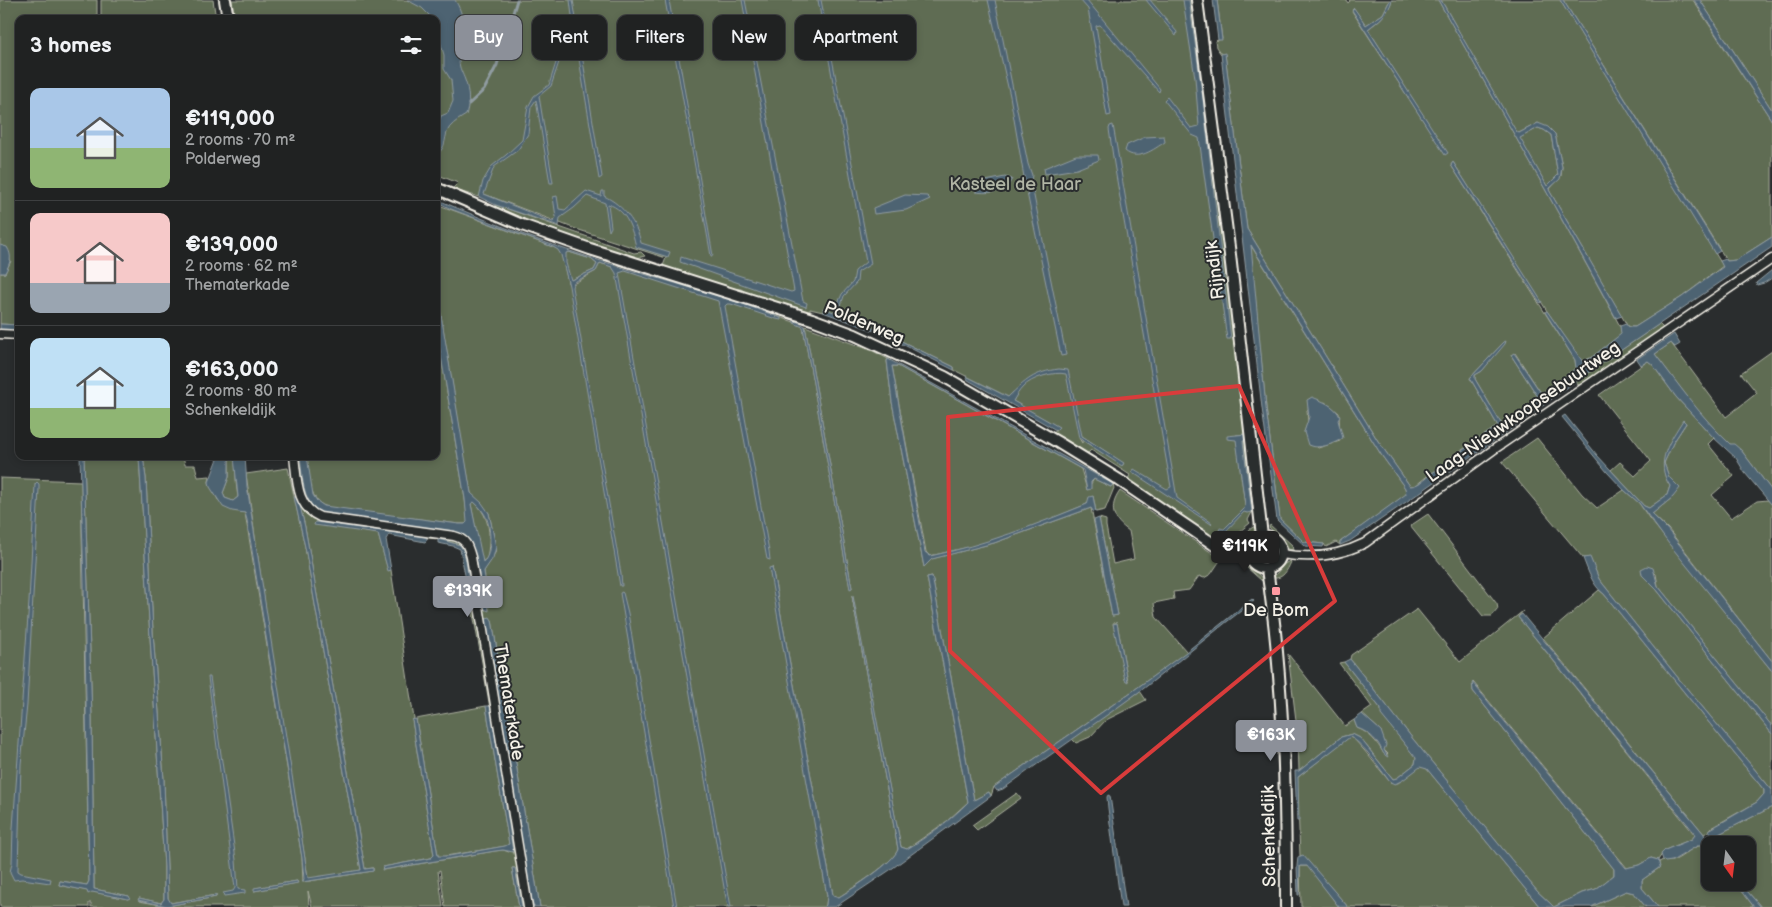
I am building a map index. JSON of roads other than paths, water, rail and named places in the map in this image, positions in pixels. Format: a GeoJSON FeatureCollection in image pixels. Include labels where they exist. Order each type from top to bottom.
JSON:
{"type":"FeatureCollection","features":[{"type":"Feature","properties":{"kind":"street"},"geometry":{"type":"LineString","coordinates":[[225,0],[227,15]]}},
{"type":"Feature","properties":{"kind":"street","name":"Rijndijk"},"geometry":{"type":"LineString","coordinates":[[1197,0],[1230,255],[1262,536]]}},
{"type":"Feature","properties":{"kind":"street","name":"Polderweg"},"geometry":{"type":"LineString","coordinates":[[440,190],[522,226],[812,319],[855,335],[945,378],[1051,439],[1119,480],[1219,548],[1248,552]]}},
{"type":"Feature","properties":{"kind":"street","name":"Laag-Nieuwkoopsebuurtweg"},"geometry":{"type":"LineString","coordinates":[[1281,554],[1294,556],[1331,555],[1350,550],[1365,543],[1485,455],[1772,259]]}},
{"type":"Feature","properties":{"kind":"street"},"geometry":{"type":"LineString","coordinates":[[0,334],[15,335]]}},
{"type":"Feature","properties":{"kind":"street","name":"Thematerkade"},"geometry":{"type":"LineString","coordinates":[[295,460],[301,496],[304,504],[313,514],[320,517],[440,533],[465,541],[471,557],[528,907]]}},
{"type":"Feature","properties":{"kind":"street"},"geometry":{"type":"LineString","coordinates":[[1262,536],[1270,536],[1276,540],[1281,548],[1280,560],[1274,566],[1267,569],[1257,566],[1250,559],[1248,552],[1250,544],[1256,538],[1262,536]]}},
{"type":"Feature","properties":{"kind":"street","name":"Schenkeldijk"},"geometry":{"type":"LineString","coordinates":[[1267,569],[1281,692],[1286,907]]}},
{"type":"Feature","properties":{"kind":"water"},"geometry":{"type":"Polygon","coordinates":[[[407,0],[455,0],[460,9],[462,15],[455,15],[455,60],[459,60],[468,93],[466,115],[450,127],[440,152],[440,118],[448,113],[453,101],[451,80],[444,69],[444,55],[440,41],[440,15],[429,15],[422,8],[407,0]]]}},
{"type":"Feature","properties":{"kind":"water"},"geometry":{"type":"Polygon","coordinates":[[[570,0],[573,0],[575,15],[572,15],[570,0]]]}},
{"type":"Feature","properties":{"kind":"water"},"geometry":{"type":"Polygon","coordinates":[[[665,0],[669,0],[672,15],[668,15],[665,0]]]}},
{"type":"Feature","properties":{"kind":"water"},"geometry":{"type":"Polygon","coordinates":[[[742,0],[745,0],[748,15],[745,15],[742,0]]]}},
{"type":"Feature","properties":{"kind":"water"},"geometry":{"type":"Polygon","coordinates":[[[818,0],[821,0],[824,15],[821,15],[818,0]]]}},
{"type":"Feature","properties":{"kind":"water"},"geometry":{"type":"Polygon","coordinates":[[[988,0],[995,0],[1028,164],[1032,175],[1031,181],[1066,355],[1061,356],[1025,183],[1010,96],[988,0]]]}},
{"type":"Feature","properties":{"kind":"water"},"geometry":{"type":"Polygon","coordinates":[[[1080,0],[1087,0],[1160,89],[1159,92],[1100,25],[1096,26],[1111,115],[1107,116],[1088,9],[1080,0]]]}},
{"type":"Feature","properties":{"kind":"water"},"geometry":{"type":"Polygon","coordinates":[[[1146,0],[1150,0],[1177,32],[1176,36],[1146,0]]]}},
{"type":"Feature","properties":{"kind":"water"},"geometry":{"type":"Polygon","coordinates":[[[1183,0],[1189,0],[1203,99],[1231,339],[1227,339],[1199,138],[1192,135],[1164,100],[1167,97],[1191,128],[1199,126],[1195,78],[1183,0]]]}},
{"type":"Feature","properties":{"kind":"water"},"geometry":{"type":"Polygon","coordinates":[[[1213,0],[1217,0],[1222,40],[1218,40],[1213,0]]]}},
{"type":"Feature","properties":{"kind":"water"},"geometry":{"type":"Polygon","coordinates":[[[1390,0],[1392,0],[1386,13],[1368,29],[1448,153],[1445,155],[1352,10],[1354,8],[1366,25],[1383,14],[1390,0]]]}},
{"type":"Feature","properties":{"kind":"water"},"geometry":{"type":"Polygon","coordinates":[[[1438,0],[1441,0],[1516,131],[1519,133],[1538,123],[1548,127],[1555,134],[1562,167],[1560,179],[1549,190],[1622,316],[1616,318],[1438,0]],[[1538,128],[1520,138],[1547,186],[1558,175],[1551,135],[1538,128]]]}},
{"type":"Feature","properties":{"kind":"water"},"geometry":{"type":"Polygon","coordinates":[[[1560,0],[1563,0],[1720,251],[1715,254],[1560,0]]]}},
{"type":"Feature","properties":{"kind":"water"},"geometry":{"type":"Polygon","coordinates":[[[1694,0],[1700,0],[1772,110],[1772,121],[1694,0]]]}},
{"type":"Feature","properties":{"kind":"water"},"geometry":{"type":"Polygon","coordinates":[[[1225,53],[1247,229],[1378,441],[1410,486],[1414,486],[1435,471],[1446,466],[1450,459],[1498,426],[1470,378],[1504,342],[1506,341],[1482,371],[1475,375],[1475,379],[1502,425],[1528,410],[1533,406],[1538,397],[1511,355],[1514,353],[1541,393],[1548,390],[1576,368],[1575,360],[1545,312],[1547,311],[1583,362],[1621,334],[1620,326],[1626,324],[1628,327],[1635,327],[1682,297],[1723,267],[1720,261],[1726,259],[1727,261],[1736,260],[1772,237],[1772,247],[1576,381],[1514,427],[1350,541],[1340,545],[1340,542],[1406,494],[1405,488],[1382,456],[1251,245],[1266,408],[1280,519],[1304,542],[1324,544],[1323,547],[1305,546],[1277,520],[1226,99],[1221,54],[1225,53]]]}},
{"type":"Feature","properties":{"kind":"water"},"geometry":{"type":"Polygon","coordinates":[[[557,60],[560,60],[551,86],[539,96],[553,183],[550,183],[536,100],[531,107],[528,134],[518,150],[494,167],[484,194],[553,222],[556,217],[553,197],[557,196],[559,209],[565,210],[586,191],[601,196],[602,191],[604,191],[604,196],[617,204],[633,222],[641,243],[670,252],[668,257],[636,247],[628,221],[620,211],[608,204],[611,227],[609,231],[605,203],[587,196],[560,218],[559,226],[496,205],[479,197],[483,181],[492,166],[522,140],[528,107],[534,96],[549,85],[557,60]]]}},
{"type":"Feature","properties":{"kind":"water"},"geometry":{"type":"Polygon","coordinates":[[[579,60],[583,60],[602,177],[599,179],[579,60]]]}},
{"type":"Feature","properties":{"kind":"water"},"geometry":{"type":"Polygon","coordinates":[[[676,60],[679,60],[713,256],[711,256],[676,60]]]}},
{"type":"Feature","properties":{"kind":"water"},"geometry":{"type":"Polygon","coordinates":[[[753,60],[757,60],[803,301],[807,303],[806,307],[680,262],[681,257],[791,292],[794,291],[753,60]]]}},
{"type":"Feature","properties":{"kind":"water"},"geometry":{"type":"Polygon","coordinates":[[[829,60],[832,60],[871,264],[858,272],[857,282],[844,296],[838,314],[883,332],[954,367],[954,370],[880,333],[823,312],[823,308],[834,312],[842,294],[853,282],[855,271],[866,262],[829,60]]]}},
{"type":"Feature","properties":{"kind":"water"},"geometry":{"type":"Polygon","coordinates":[[[1113,125],[1177,498],[1211,524],[1132,472],[1134,469],[1167,489],[1171,487],[1114,164],[1109,129],[1113,125]]]}},
{"type":"Feature","properties":{"kind":"water"},"geometry":{"type":"Polygon","coordinates":[[[1164,136],[1165,142],[1146,153],[1135,155],[1125,151],[1127,145],[1145,137],[1164,136]]]}},
{"type":"Feature","properties":{"kind":"water"},"geometry":{"type":"Polygon","coordinates":[[[1076,155],[1098,155],[1099,160],[1077,169],[1045,174],[1044,168],[1076,155]]]}},
{"type":"Feature","properties":{"kind":"water"},"geometry":{"type":"Polygon","coordinates":[[[1453,162],[1542,302],[1540,303],[1451,165],[1453,162]]]}},
{"type":"Feature","properties":{"kind":"water"},"geometry":{"type":"Polygon","coordinates":[[[1005,177],[1012,179],[1006,187],[986,193],[976,192],[976,183],[1005,177]]]}},
{"type":"Feature","properties":{"kind":"water"},"geometry":{"type":"Polygon","coordinates":[[[905,195],[927,196],[930,199],[906,210],[874,214],[873,208],[905,195]]]}},
{"type":"Feature","properties":{"kind":"water"},"geometry":{"type":"Polygon","coordinates":[[[440,201],[566,250],[718,296],[781,318],[781,320],[776,319],[731,304],[725,306],[770,560],[767,559],[718,301],[625,271],[619,273],[731,907],[728,907],[725,893],[616,273],[612,267],[600,263],[596,271],[574,282],[572,287],[622,586],[620,586],[569,286],[561,255],[553,247],[440,203],[440,201]],[[569,252],[566,253],[566,263],[571,280],[594,270],[597,264],[591,259],[569,252]]]}},
{"type":"Feature","properties":{"kind":"water"},"geometry":{"type":"Polygon","coordinates":[[[0,245],[7,247],[10,254],[5,273],[0,273],[0,245]]]}},
{"type":"Feature","properties":{"kind":"water"},"geometry":{"type":"Polygon","coordinates":[[[1772,270],[1772,278],[1757,285],[1756,283],[1772,270]]]}},
{"type":"Feature","properties":{"kind":"water"},"geometry":{"type":"Polygon","coordinates":[[[440,309],[471,493],[489,513],[496,547],[493,558],[484,571],[489,611],[484,609],[472,546],[466,536],[459,533],[328,515],[311,504],[303,481],[300,460],[308,460],[313,495],[324,506],[459,524],[467,522],[465,499],[440,350],[440,309]],[[474,502],[471,504],[483,562],[488,554],[490,542],[488,523],[481,509],[474,502]]]}},
{"type":"Feature","properties":{"kind":"water"},"geometry":{"type":"Polygon","coordinates":[[[794,320],[805,326],[852,588],[850,589],[803,327],[794,323],[794,320]]]}},
{"type":"Feature","properties":{"kind":"water"},"geometry":{"type":"Polygon","coordinates":[[[0,324],[15,325],[15,332],[0,331],[0,324]]]}},
{"type":"Feature","properties":{"kind":"water"},"geometry":{"type":"Polygon","coordinates":[[[1674,334],[1680,344],[1675,347],[1671,343],[1655,354],[1709,423],[1730,444],[1734,444],[1741,450],[1772,491],[1772,505],[1745,473],[1736,458],[1714,438],[1676,397],[1652,364],[1648,361],[1641,365],[1637,359],[1674,334]]]}},
{"type":"Feature","properties":{"kind":"water"},"geometry":{"type":"Polygon","coordinates":[[[888,359],[1113,484],[1111,487],[1094,479],[1091,482],[1091,489],[1087,490],[1083,470],[898,366],[892,366],[925,552],[930,556],[970,546],[1029,527],[1087,504],[1089,497],[1093,496],[1096,512],[1091,508],[994,543],[932,559],[924,567],[892,402],[888,359]]]}},
{"type":"Feature","properties":{"kind":"water"},"geometry":{"type":"Polygon","coordinates":[[[1059,369],[1068,370],[1082,436],[1124,463],[1122,466],[1079,438],[1066,374],[1049,374],[1031,381],[1013,401],[1059,427],[1056,430],[968,380],[966,376],[1008,397],[1031,378],[1043,372],[1059,369]]]}},
{"type":"Feature","properties":{"kind":"water"},"geometry":{"type":"Polygon","coordinates":[[[1312,397],[1328,404],[1338,413],[1343,438],[1326,446],[1316,447],[1308,445],[1304,432],[1309,417],[1307,400],[1312,397]]]}},
{"type":"Feature","properties":{"kind":"water"},"geometry":{"type":"Polygon","coordinates":[[[1565,415],[1597,455],[1644,506],[1649,508],[1667,495],[1670,486],[1663,469],[1664,460],[1666,452],[1683,420],[1686,423],[1673,443],[1664,463],[1669,477],[1680,488],[1673,497],[1652,514],[1667,529],[1772,661],[1772,671],[1669,544],[1639,503],[1607,472],[1562,417],[1565,415]]]}},
{"type":"Feature","properties":{"kind":"water"},"geometry":{"type":"Polygon","coordinates":[[[1246,434],[1247,440],[1243,441],[1252,512],[1244,512],[1225,532],[1219,530],[1220,528],[1224,529],[1244,509],[1245,505],[1236,440],[1227,439],[1227,436],[1246,434]]]}},
{"type":"Feature","properties":{"kind":"water"},"geometry":{"type":"Polygon","coordinates":[[[80,460],[84,460],[92,719],[94,889],[129,896],[130,898],[128,899],[92,892],[88,894],[87,891],[59,885],[60,881],[87,885],[89,881],[80,460]]]}},
{"type":"Feature","properties":{"kind":"water"},"geometry":{"type":"Polygon","coordinates":[[[139,460],[144,460],[146,478],[153,632],[164,780],[168,898],[171,903],[216,895],[216,897],[167,906],[138,900],[139,898],[161,903],[164,899],[164,867],[139,460]]]}},
{"type":"Feature","properties":{"kind":"water"},"geometry":{"type":"Polygon","coordinates":[[[217,460],[229,460],[229,477],[223,493],[225,498],[233,501],[238,497],[234,460],[245,460],[247,486],[308,878],[361,870],[305,547],[294,497],[298,497],[305,527],[365,869],[373,868],[373,871],[302,882],[304,879],[302,858],[247,520],[245,513],[223,507],[210,487],[209,482],[217,460]]]}},
{"type":"Feature","properties":{"kind":"water"},"geometry":{"type":"Polygon","coordinates":[[[37,482],[39,489],[27,705],[21,764],[18,871],[51,879],[50,883],[22,879],[14,880],[10,872],[29,602],[35,484],[37,482]]]}},
{"type":"Feature","properties":{"kind":"water"},"geometry":{"type":"Polygon","coordinates":[[[1099,518],[1118,615],[1112,616],[1094,520],[1099,518]]]}},
{"type":"Feature","properties":{"kind":"water"},"geometry":{"type":"Polygon","coordinates":[[[315,522],[427,537],[427,540],[425,542],[389,535],[386,539],[391,570],[388,571],[378,534],[314,525],[315,522]]]}},
{"type":"Feature","properties":{"kind":"water"},"geometry":{"type":"Polygon","coordinates":[[[438,539],[460,545],[464,552],[471,594],[469,596],[460,549],[438,543],[438,539]]]}},
{"type":"Feature","properties":{"kind":"water"},"geometry":{"type":"Polygon","coordinates":[[[1590,557],[1599,579],[1679,679],[1772,790],[1772,807],[1712,836],[1709,830],[1757,802],[1764,794],[1764,790],[1597,587],[1583,558],[1590,557]]]}},
{"type":"Feature","properties":{"kind":"water"},"geometry":{"type":"Polygon","coordinates":[[[1647,566],[1653,568],[1658,586],[1772,726],[1772,734],[1657,590],[1642,575],[1641,569],[1647,566]]]}},
{"type":"Feature","properties":{"kind":"water"},"geometry":{"type":"Polygon","coordinates":[[[772,567],[833,895],[839,897],[863,882],[889,861],[898,849],[852,596],[901,847],[907,849],[923,839],[968,802],[927,577],[932,576],[974,800],[989,792],[991,796],[890,870],[835,907],[824,907],[827,896],[769,568],[772,567]]]}},
{"type":"Feature","properties":{"kind":"water"},"geometry":{"type":"Polygon","coordinates":[[[622,592],[628,613],[677,907],[674,907],[620,593],[622,592]]]}},
{"type":"Feature","properties":{"kind":"water"},"geometry":{"type":"Polygon","coordinates":[[[1252,599],[1254,601],[1126,702],[1003,789],[997,791],[994,787],[1134,690],[1186,652],[1252,599]]]}},
{"type":"Feature","properties":{"kind":"water"},"geometry":{"type":"Polygon","coordinates":[[[1522,614],[1704,834],[1705,836],[1701,836],[1701,846],[1697,846],[1672,861],[1665,862],[1663,860],[1661,854],[1665,850],[1692,839],[1695,835],[1693,831],[1518,617],[1522,614]]]}},
{"type":"Feature","properties":{"kind":"water"},"geometry":{"type":"Polygon","coordinates":[[[490,617],[540,907],[533,907],[483,619],[490,617]]]}},
{"type":"Feature","properties":{"kind":"water"},"geometry":{"type":"Polygon","coordinates":[[[1117,623],[1128,682],[1125,680],[1113,624],[1117,623]]]}},
{"type":"Feature","properties":{"kind":"water"},"geometry":{"type":"Polygon","coordinates":[[[1350,659],[1537,891],[1554,907],[1540,907],[1427,769],[1420,767],[1395,784],[1390,782],[1366,751],[1350,737],[1298,777],[1299,821],[1297,821],[1295,771],[1299,771],[1341,737],[1352,734],[1360,738],[1393,779],[1415,764],[1416,758],[1381,715],[1381,709],[1344,662],[1350,659]]]}},
{"type":"Feature","properties":{"kind":"water"},"geometry":{"type":"Polygon","coordinates":[[[208,677],[210,677],[236,860],[238,889],[245,890],[245,893],[224,896],[223,893],[233,891],[235,888],[208,677]]]}},
{"type":"Feature","properties":{"kind":"water"},"geometry":{"type":"Polygon","coordinates":[[[1472,682],[1626,868],[1639,865],[1651,858],[1658,860],[1660,867],[1642,880],[1642,888],[1658,907],[1646,907],[1634,893],[1626,891],[1591,907],[1554,907],[1582,893],[1596,889],[1614,875],[1614,869],[1473,691],[1472,682]]]}},
{"type":"Feature","properties":{"kind":"water"},"geometry":{"type":"Polygon","coordinates":[[[486,706],[491,706],[513,852],[495,851],[382,870],[383,867],[431,858],[434,855],[412,720],[416,719],[438,856],[449,856],[509,844],[486,706]]]}},
{"type":"Feature","properties":{"kind":"water"},"geometry":{"type":"Polygon","coordinates":[[[1362,714],[1381,731],[1386,745],[1384,750],[1388,757],[1373,738],[1357,728],[1354,720],[1362,714]]]}},
{"type":"Feature","properties":{"kind":"water"},"geometry":{"type":"Polygon","coordinates":[[[1108,795],[1110,796],[1126,907],[1121,907],[1108,795]]]}},
{"type":"Feature","properties":{"kind":"water"},"geometry":{"type":"Polygon","coordinates":[[[1303,855],[1348,907],[1339,907],[1307,866],[1300,866],[1298,895],[1298,857],[1303,855]]]}},
{"type":"Feature","properties":{"kind":"water"},"geometry":{"type":"Polygon","coordinates":[[[512,868],[515,868],[522,907],[519,907],[512,868]]]}},
{"type":"Feature","properties":{"kind":"water"},"geometry":{"type":"Polygon","coordinates":[[[297,881],[298,883],[254,891],[254,888],[297,881]]]}},
{"type":"Feature","properties":{"kind":"water"},"geometry":{"type":"Polygon","coordinates":[[[1742,891],[1747,891],[1761,907],[1754,907],[1742,891]]]}},
{"type":"Feature","properties":{"kind":"waterway"},"geometry":{"type":"LineString","coordinates":[[469,104],[484,90],[497,65],[517,0]]}},
{"type":"Feature","properties":{"kind":"place","name":"De Bom"},"geometry":{"type":"Point","coordinates":[1276,591]}},
{"type":"Feature","properties":{"kind":"park label","name":"Kasteel de Haar"},"geometry":{"type":"Point","coordinates":[1015,184]}}]}
